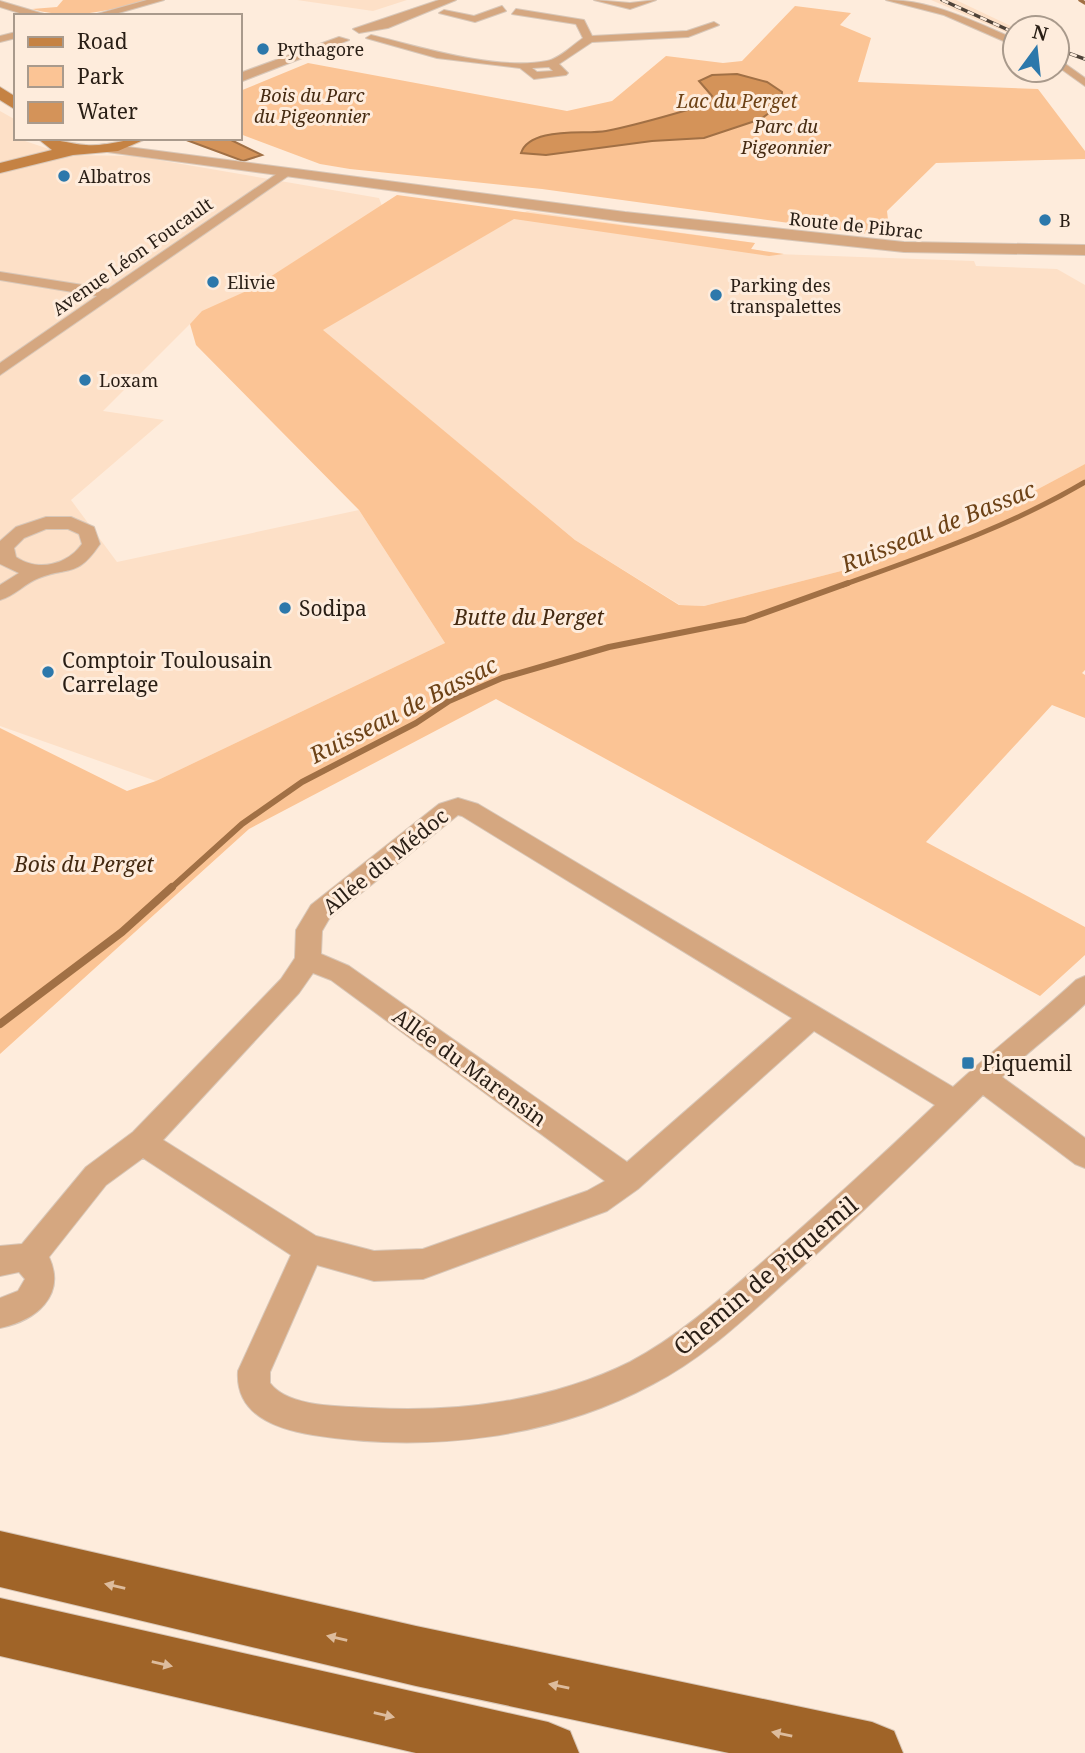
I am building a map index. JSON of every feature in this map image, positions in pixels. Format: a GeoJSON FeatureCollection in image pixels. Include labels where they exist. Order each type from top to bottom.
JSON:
{"type":"FeatureCollection","features":[{"type":"Feature","properties":{"kind":"highway"},"geometry":{"type":"LineString","coordinates":[[0,1559],[415,1656],[872,1753]]}},
{"type":"Feature","properties":{"kind":"highway"},"geometry":{"type":"LineString","coordinates":[[0,1627],[548,1753]]}},
{"type":"Feature","properties":{"kind":"main road"},"geometry":{"type":"LineString","coordinates":[[0,166],[27,152],[42,140]]}},
{"type":"Feature","properties":{"kind":"main road"},"geometry":{"type":"LineString","coordinates":[[47,140],[57,146],[77,149]]}},
{"type":"Feature","properties":{"kind":"main road"},"geometry":{"type":"LineString","coordinates":[[0,166],[77,149],[105,148],[132,140]]}},
{"type":"Feature","properties":{"kind":"street"},"geometry":{"type":"LineString","coordinates":[[103,14],[159,0]]}},
{"type":"Feature","properties":{"kind":"street"},"geometry":{"type":"LineString","coordinates":[[242,77],[343,40],[376,32],[450,0]]}},
{"type":"Feature","properties":{"kind":"street"},"geometry":{"type":"LineString","coordinates":[[444,13],[475,19],[524,0]]}},
{"type":"Feature","properties":{"kind":"street"},"geometry":{"type":"LineString","coordinates":[[599,0],[630,6],[651,0]]}},
{"type":"Feature","properties":{"kind":"street"},"geometry":{"type":"LineString","coordinates":[[891,0],[947,13],[1001,37]]}},
{"type":"Feature","properties":{"kind":"street"},"geometry":{"type":"LineString","coordinates":[[0,4],[33,14]]}},
{"type":"Feature","properties":{"kind":"street"},"geometry":{"type":"LineString","coordinates":[[503,9],[506,12],[582,23],[589,39]]}},
{"type":"Feature","properties":{"kind":"street"},"geometry":{"type":"LineString","coordinates":[[343,40],[337,37],[337,33],[359,29],[376,32],[411,49],[525,67],[534,76],[562,73],[552,64],[589,39],[688,34],[714,25]]}},
{"type":"Feature","properties":{"kind":"street"},"geometry":{"type":"LineString","coordinates":[[1071,72],[1085,83]]}},
{"type":"Feature","properties":{"kind":"street","name":"Route de Pibrac"},"geometry":{"type":"LineString","coordinates":[[147,140],[152,147],[186,159]]}},
{"type":"Feature","properties":{"kind":"street","name":"Route de Pibrac"},"geometry":{"type":"LineString","coordinates":[[105,148],[285,174],[901,252],[1085,256]]}},
{"type":"Feature","properties":{"kind":"street","name":"Avenue Léon Foucault"},"geometry":{"type":"LineString","coordinates":[[0,370],[285,174]]}},
{"type":"Feature","properties":{"kind":"street","name":"Route de Pibrac"},"geometry":{"type":"LineString","coordinates":[[625,217],[904,247],[1085,250]]}},
{"type":"Feature","properties":{"kind":"street"},"geometry":{"type":"LineString","coordinates":[[0,276],[110,294]]}},
{"type":"Feature","properties":{"kind":"street"},"geometry":{"type":"LineString","coordinates":[[46,523],[71,523],[87,531],[91,544],[81,558],[59,568],[36,571],[13,565],[4,554],[3,548],[18,533],[46,523]]}},
{"type":"Feature","properties":{"kind":"street"},"geometry":{"type":"LineString","coordinates":[[0,594],[36,571]]}},
{"type":"Feature","properties":{"kind":"street","name":"Allée du Médoc"},"geometry":{"type":"LineString","coordinates":[[0,1312],[21,1308],[38,1290],[39,1268],[15,1260],[96,1176],[143,1140],[290,986],[308,960],[309,930],[320,912],[447,810],[461,806],[955,1103]]}},
{"type":"Feature","properties":{"kind":"street","name":"Allée du Marensin"},"geometry":{"type":"LineString","coordinates":[[308,960],[340,974],[628,1180]]}},
{"type":"Feature","properties":{"kind":"street","name":"Chemin de Piquemil"},"geometry":{"type":"LineString","coordinates":[[309,1249],[258,1359],[253,1379],[257,1394],[270,1406],[285,1412],[364,1426],[442,1424],[510,1415],[624,1382],[715,1323],[876,1182],[955,1103],[1085,987]]}},
{"type":"Feature","properties":{"kind":"street"},"geometry":{"type":"LineString","coordinates":[[143,1140],[165,1158],[309,1249],[374,1266],[423,1264],[596,1201],[628,1180],[813,1016]]}},
{"type":"Feature","properties":{"kind":"street"},"geometry":{"type":"LineString","coordinates":[[982,1078],[1085,1155]]}},
{"type":"Feature","properties":{"kind":"shaded area"},"geometry":{"type":"Polygon","coordinates":[[[297,0],[407,0],[373,11],[297,0]]]}},
{"type":"Feature","properties":{"kind":"shaded area"},"geometry":{"type":"Polygon","coordinates":[[[931,0],[956,0],[1001,21],[1001,30],[931,0]]]}},
{"type":"Feature","properties":{"kind":"shaded area"},"geometry":{"type":"Polygon","coordinates":[[[0,111],[14,119],[14,140],[22,140],[67,155],[135,156],[379,198],[382,206],[253,288],[202,312],[103,411],[164,420],[71,500],[117,562],[359,510],[445,643],[156,781],[0,726],[0,111]]]}},
{"type":"Feature","properties":{"kind":"shaded area"},"geometry":{"type":"Polygon","coordinates":[[[527,211],[755,243],[751,249],[776,254],[974,261],[976,266],[1057,269],[1085,285],[1085,464],[974,523],[884,560],[704,606],[680,605],[575,540],[322,330],[527,211]]]}},
{"type":"Feature","properties":{"kind":"green space"},"geometry":{"type":"Polygon","coordinates":[[[63,0],[151,0],[77,14],[32,9],[57,7],[63,0]]]}},
{"type":"Feature","properties":{"kind":"green space","name":"Parc du Pigeonnier"},"geometry":{"type":"Polygon","coordinates":[[[795,6],[851,13],[840,25],[871,38],[858,82],[1038,89],[1085,151],[1085,159],[936,163],[887,211],[890,237],[542,189],[350,169],[320,164],[242,135],[242,90],[308,63],[567,111],[612,101],[666,56],[723,63],[742,61],[795,6]]]}},
{"type":"Feature","properties":{"kind":"green space"},"geometry":{"type":"Polygon","coordinates":[[[397,195],[755,243],[751,249],[784,254],[769,256],[514,219],[323,330],[575,540],[679,605],[704,606],[884,560],[974,523],[1085,464],[1085,670],[1082,673],[1085,675],[1085,718],[1052,705],[926,842],[1085,927],[1085,955],[1040,996],[496,699],[249,829],[0,1054],[0,728],[127,791],[156,781],[445,643],[359,510],[196,345],[190,324],[202,311],[253,288],[397,195]]]}},
{"type":"Feature","properties":{"kind":"water","name":"Lac du Perget"},"geometry":{"type":"Polygon","coordinates":[[[737,74],[767,82],[782,92],[781,104],[761,119],[704,138],[652,141],[546,155],[521,153],[526,144],[546,135],[606,131],[701,106],[712,96],[699,81],[712,75],[737,74]]]}},
{"type":"Feature","properties":{"kind":"water"},"geometry":{"type":"Polygon","coordinates":[[[186,140],[231,140],[262,155],[243,161],[186,140]]]}},
{"type":"Feature","properties":{"kind":"waterway"},"geometry":{"type":"LineString","coordinates":[[1080,0],[1085,3]]}},
{"type":"Feature","properties":{"kind":"waterway","name":"Ruisseau de Bassac"},"geometry":{"type":"LineString","coordinates":[[843,585],[997,526],[1085,482]]}},
{"type":"Feature","properties":{"kind":"waterway","name":"Ruisseau de Bassac"},"geometry":{"type":"LineString","coordinates":[[170,889],[242,824],[302,782],[416,723],[449,701],[502,678],[609,647],[745,620],[848,583]]}},
{"type":"Feature","properties":{"kind":"waterway","name":"Ruisseau de Bassac"},"geometry":{"type":"LineString","coordinates":[[0,1024],[122,932],[172,887]]}},
{"type":"Feature","properties":{"kind":"railway"},"geometry":{"type":"LineString","coordinates":[[942,0],[1001,27]]}},
{"type":"Feature","properties":{"kind":"railway"},"geometry":{"type":"LineString","coordinates":[[1071,54],[1085,59]]}},
{"type":"Feature","properties":{"kind":"place","name":"Pythagore"},"geometry":{"type":"Point","coordinates":[263,49]}},
{"type":"Feature","properties":{"kind":"place","name":"Albatros"},"geometry":{"type":"Point","coordinates":[64,176]}},
{"type":"Feature","properties":{"kind":"place","name":"B"},"geometry":{"type":"Point","coordinates":[1045,220]}},
{"type":"Feature","properties":{"kind":"place","name":"Elivie"},"geometry":{"type":"Point","coordinates":[213,282]}},
{"type":"Feature","properties":{"kind":"place","name":"Parking des transpalettes"},"geometry":{"type":"Point","coordinates":[716,295]}},
{"type":"Feature","properties":{"kind":"place","name":"Loxam"},"geometry":{"type":"Point","coordinates":[85,380]}},
{"type":"Feature","properties":{"kind":"place","name":"Sodipa"},"geometry":{"type":"Point","coordinates":[285,608]}},
{"type":"Feature","properties":{"kind":"place","name":"Comptoir Toulousain Carrelage"},"geometry":{"type":"Point","coordinates":[48,672]}},
{"type":"Feature","properties":{"kind":"place","name":"Piquemil"},"geometry":{"type":"Point","coordinates":[968,1063]}},
{"type":"Feature","properties":{"kind":"park label","name":"Bois du Parc du Pigeonnier"},"geometry":{"type":"Point","coordinates":[312,105]}},
{"type":"Feature","properties":{"kind":"park label","name":"Butte du Perget"},"geometry":{"type":"Point","coordinates":[529,617]}},
{"type":"Feature","properties":{"kind":"park label","name":"Bois du Perget"},"geometry":{"type":"Point","coordinates":[84,864]}}]}
